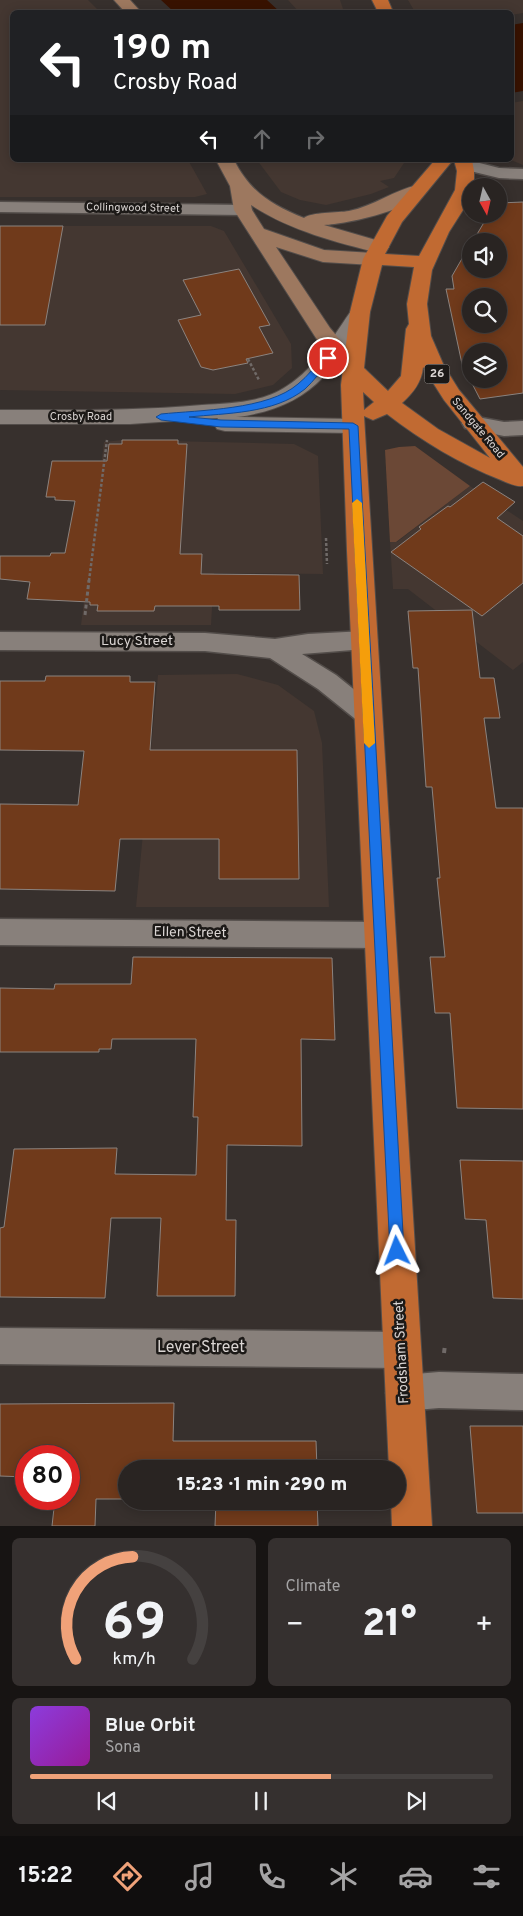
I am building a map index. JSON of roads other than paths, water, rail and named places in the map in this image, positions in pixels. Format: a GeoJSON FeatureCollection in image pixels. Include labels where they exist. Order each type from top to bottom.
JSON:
{"type":"FeatureCollection","features":[{"type":"Feature","properties":{"kind":"highway"},"geometry":{"type":"LineString","coordinates":[[353,369],[360,312],[376,253],[394,220],[442,162]]}},
{"type":"Feature","properties":{"kind":"highway","name":"26"},"geometry":{"type":"LineString","coordinates":[[425,262],[439,233],[465,192],[464,162]]}},
{"type":"Feature","properties":{"kind":"highway"},"geometry":{"type":"LineString","coordinates":[[376,253],[425,262]]}},
{"type":"Feature","properties":{"kind":"highway","name":"Sandgate Road"},"geometry":{"type":"LineString","coordinates":[[425,262],[417,292],[417,317],[433,367],[454,402],[521,480]]}},
{"type":"Feature","properties":{"kind":"highway"},"geometry":{"type":"LineString","coordinates":[[353,426],[388,403],[404,388],[412,376],[417,317]]}},
{"type":"Feature","properties":{"kind":"highway","name":"Sandgate Road"},"geometry":{"type":"LineString","coordinates":[[353,369],[388,403],[417,425],[478,462],[521,480]]}},
{"type":"Feature","properties":{"kind":"highway","name":"Frodsham Street"},"geometry":{"type":"LineString","coordinates":[[353,369],[353,426],[412,1526]]}},
{"type":"Feature","properties":{"kind":"highway"},"geometry":{"type":"LineString","coordinates":[[353,426],[417,425]]}},
{"type":"Feature","properties":{"kind":"main road"},"geometry":{"type":"LineString","coordinates":[[122,0],[132,10]]}},
{"type":"Feature","properties":{"kind":"main road","name":"Sandgate Road"},"geometry":{"type":"LineString","coordinates":[[226,162],[239,186],[243,210],[257,234],[335,349],[353,369]]}},
{"type":"Feature","properties":{"kind":"main road","name":"Sandgate Road"},"geometry":{"type":"LineString","coordinates":[[239,186],[267,207],[286,217],[376,253]]}},
{"type":"Feature","properties":{"kind":"main road"},"geometry":{"type":"LineString","coordinates":[[286,217],[318,220],[350,217],[383,207],[418,190]]}},
{"type":"Feature","properties":{"kind":"main road","name":"Collingwood Street"},"geometry":{"type":"LineString","coordinates":[[243,210],[267,207]]}},
{"type":"Feature","properties":{"kind":"main road"},"geometry":{"type":"LineString","coordinates":[[257,234],[323,256],[376,253]]}},
{"type":"Feature","properties":{"kind":"street"},"geometry":{"type":"LineString","coordinates":[[464,162],[499,173],[523,174]]}},
{"type":"Feature","properties":{"kind":"street","name":"Collingwood Street"},"geometry":{"type":"LineString","coordinates":[[0,207],[243,210]]}},
{"type":"Feature","properties":{"kind":"street","name":"Crosby Road"},"geometry":{"type":"LineString","coordinates":[[0,417],[161,417],[249,408],[278,400],[301,387],[335,349],[360,312]]}},
{"type":"Feature","properties":{"kind":"street","name":"Crosby Road"},"geometry":{"type":"LineString","coordinates":[[161,417],[221,424],[353,426]]}},
{"type":"Feature","properties":{"kind":"street"},"geometry":{"type":"LineString","coordinates":[[472,423],[504,429],[523,428]]}},
{"type":"Feature","properties":{"kind":"street","name":"Lucy Street"},"geometry":{"type":"LineString","coordinates":[[0,641],[205,642],[274,650],[308,643],[365,640]]}},
{"type":"Feature","properties":{"kind":"street","name":"Lucy Street"},"geometry":{"type":"LineString","coordinates":[[274,650],[327,682],[368,715]]}},
{"type":"Feature","properties":{"kind":"street","name":"Ellen Street"},"geometry":{"type":"LineString","coordinates":[[0,932],[380,935]]}},
{"type":"Feature","properties":{"kind":"street","name":"Lever Street"},"geometry":{"type":"LineString","coordinates":[[0,1346],[402,1350]]}},
{"type":"Feature","properties":{"kind":"street"},"geometry":{"type":"LineString","coordinates":[[404,1394],[439,1390],[523,1392]]}}]}
